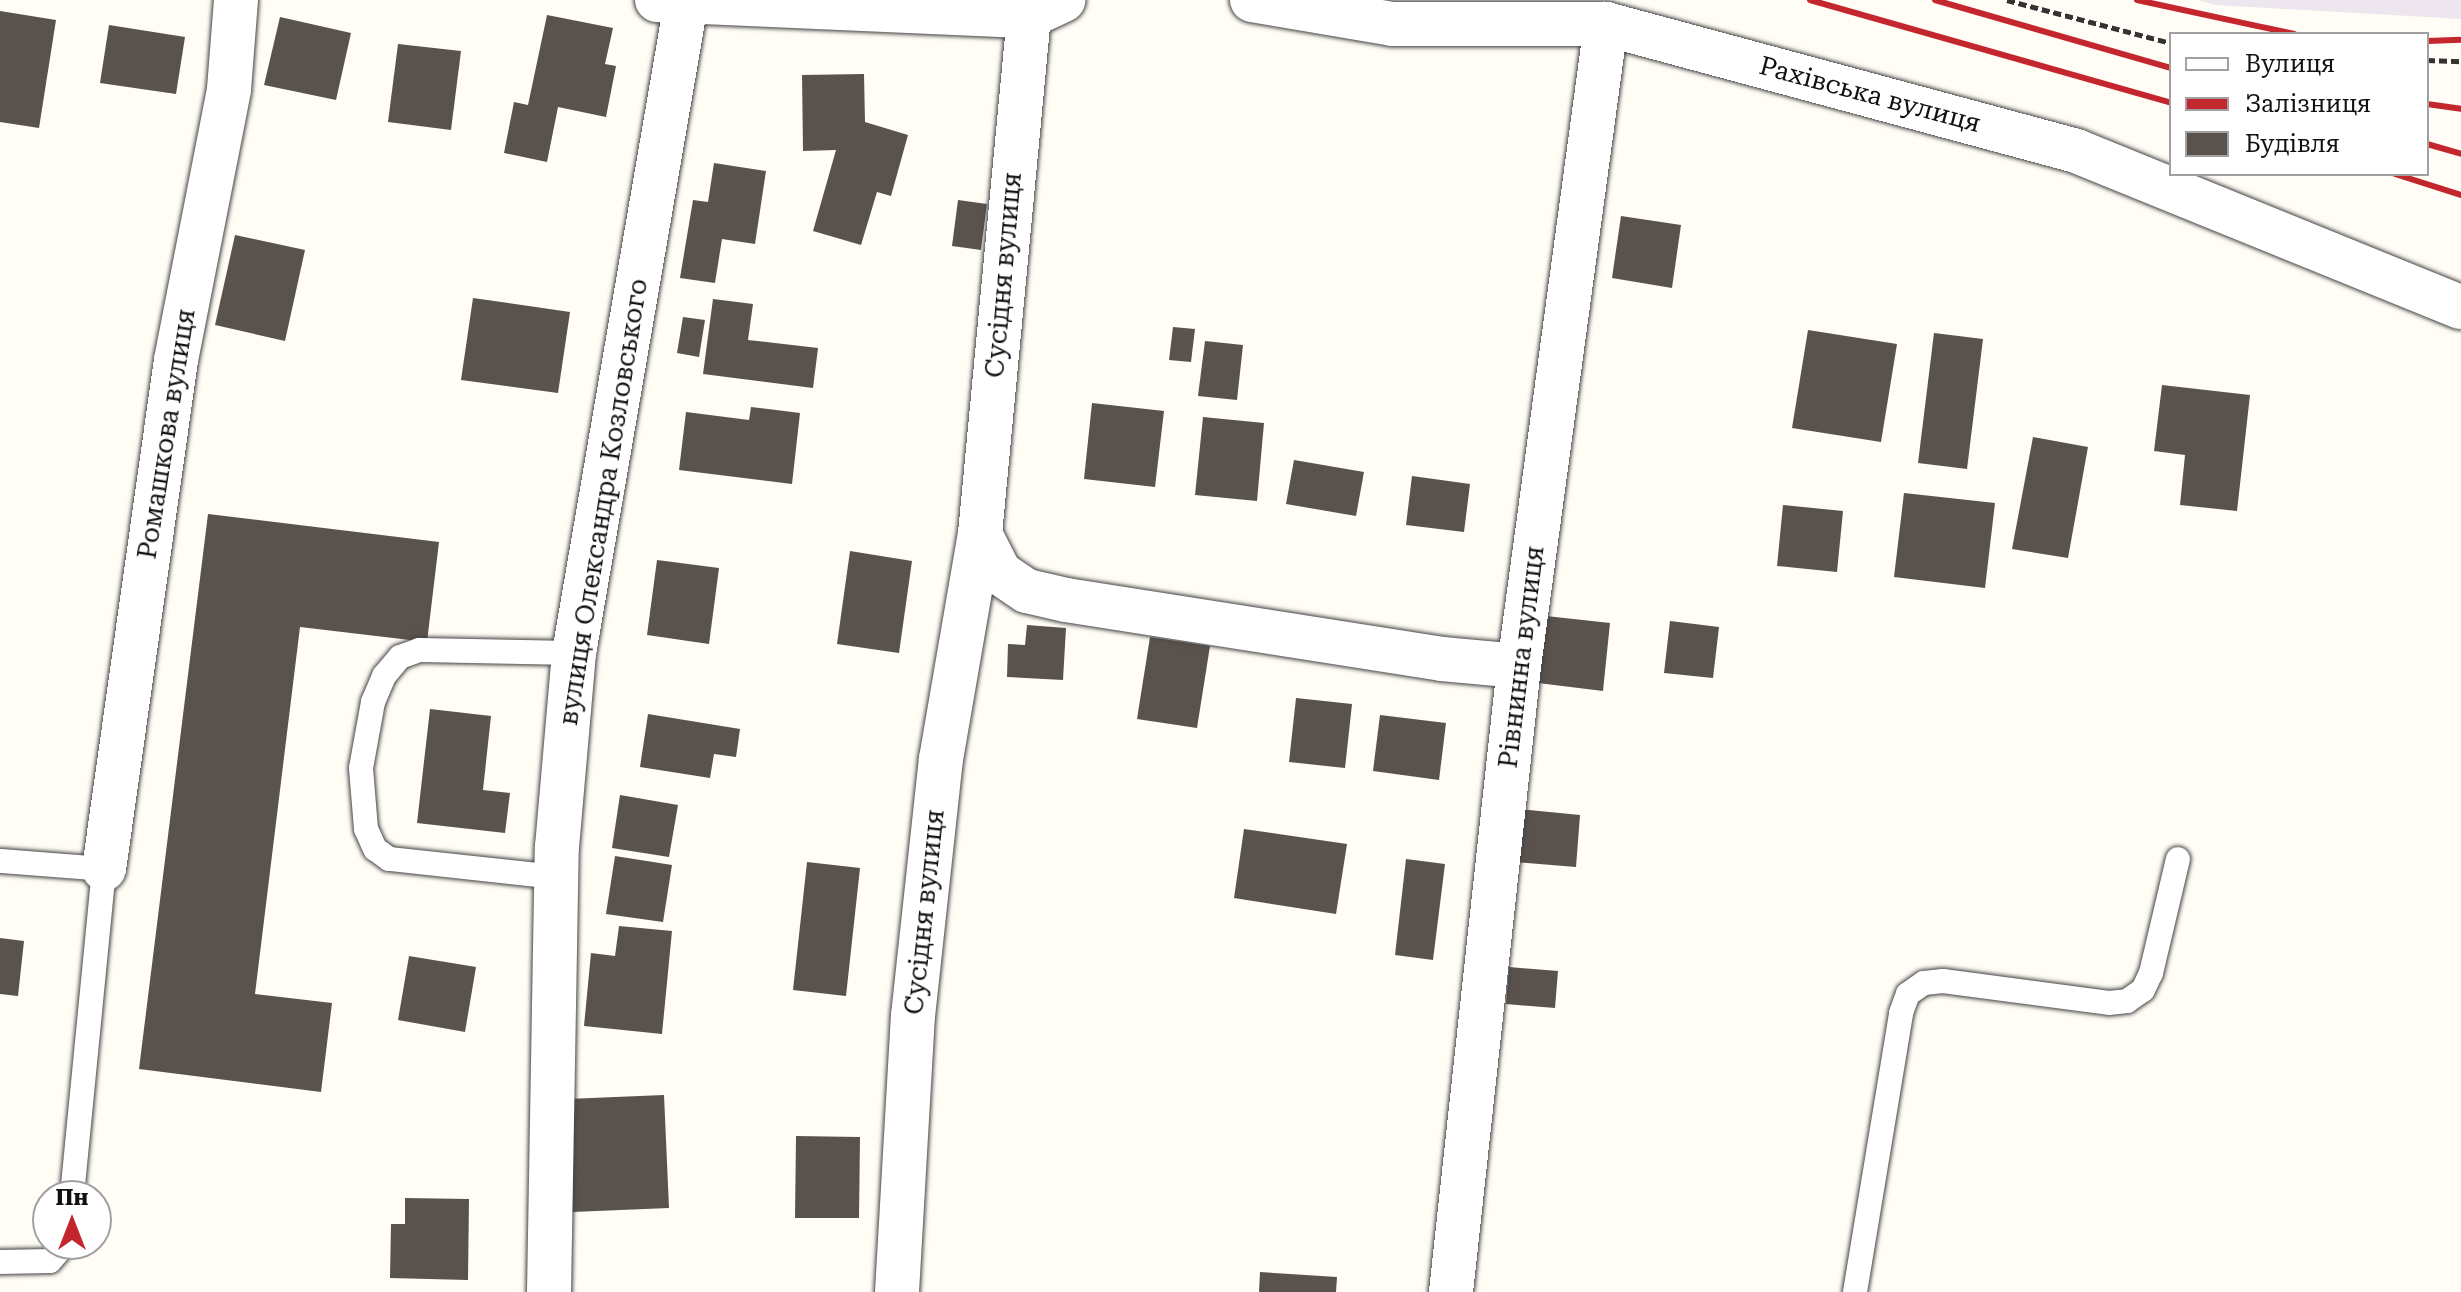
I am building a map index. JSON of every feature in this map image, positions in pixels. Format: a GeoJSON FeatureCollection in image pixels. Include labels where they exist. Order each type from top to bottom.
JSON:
{"type":"FeatureCollection","features":[{"type":"Feature","properties":{"kind":"street","name":"Ромашкова вулиця"},"geometry":{"type":"LineString","coordinates":[[104,869],[176,360],[229,89],[236,0]]}},
{"type":"Feature","properties":{"kind":"street","name":"Рахівська вулиця"},"geometry":{"type":"LineString","coordinates":[[1252,0],[1392,24],[1606,24],[2076,151],[2461,307]]}},
{"type":"Feature","properties":{"kind":"street"},"geometry":{"type":"LineString","coordinates":[[671,1],[1046,8]]}},
{"type":"Feature","properties":{"kind":"street","name":"вулиця Олександра Козловського"},"geometry":{"type":"LineString","coordinates":[[549,1292],[556,877],[574,653],[671,1]]}},
{"type":"Feature","properties":{"kind":"street","name":"Сусідня вулиця"},"geometry":{"type":"LineString","coordinates":[[897,1292],[915,1001],[941,759],[980,534],[1046,8]]}},
{"type":"Feature","properties":{"kind":"street","name":"Рівнинна вулиця"},"geometry":{"type":"LineString","coordinates":[[1451,1292],[1519,666],[1606,24]]}},
{"type":"Feature","properties":{"kind":"street"},"geometry":{"type":"LineString","coordinates":[[980,534],[1000,573],[1027,591],[1442,659],[1519,666]]}},
{"type":"Feature","properties":{"kind":"lane"},"geometry":{"type":"LineString","coordinates":[[556,877],[389,859],[375,849],[366,829],[361,768],[373,702],[384,676],[400,657],[419,650],[574,653]]}},
{"type":"Feature","properties":{"kind":"lane"},"geometry":{"type":"LineString","coordinates":[[1855,1292],[1901,1013],[1908,994],[1924,983],[1943,981],[2109,1003],[2127,1001],[2143,990],[2151,973],[2178,859]]}},
{"type":"Feature","properties":{"kind":"lane"},"geometry":{"type":"LineString","coordinates":[[0,861],[104,869],[74,1180]]}},
{"type":"Feature","properties":{"kind":"lane"},"geometry":{"type":"LineString","coordinates":[[0,1262],[51,1260]]}},
{"type":"Feature","properties":{"kind":"path"},"geometry":{"type":"LineString","coordinates":[[2007,0],[2169,42]]}},
{"type":"Feature","properties":{"kind":"path"},"geometry":{"type":"LineString","coordinates":[[2429,60],[2461,61]]}},
{"type":"Feature","properties":{"kind":"shaded area"},"geometry":{"type":"Polygon","coordinates":[[[2198,0],[2461,0],[2461,19],[2215,5],[2198,0]]]}},
{"type":"Feature","properties":{"kind":"building"},"geometry":{"type":"Polygon","coordinates":[[[0,11],[56,20],[39,128],[0,122],[0,11]]]}},
{"type":"Feature","properties":{"kind":"building"},"geometry":{"type":"Polygon","coordinates":[[[547,15],[613,28],[605,64],[616,66],[606,117],[558,107],[547,162],[504,153],[514,102],[528,105],[547,15]]]}},
{"type":"Feature","properties":{"kind":"building"},"geometry":{"type":"Polygon","coordinates":[[[280,17],[351,33],[336,100],[264,85],[280,17]]]}},
{"type":"Feature","properties":{"kind":"building"},"geometry":{"type":"Polygon","coordinates":[[[109,25],[185,37],[176,94],[100,83],[109,25]]]}},
{"type":"Feature","properties":{"kind":"building"},"geometry":{"type":"Polygon","coordinates":[[[398,44],[461,51],[451,130],[388,122],[398,44]]]}},
{"type":"Feature","properties":{"kind":"building"},"geometry":{"type":"Polygon","coordinates":[[[864,74],[865,122],[908,135],[891,196],[877,192],[861,245],[813,231],[836,150],[803,151],[802,75],[864,74]]]}},
{"type":"Feature","properties":{"kind":"building"},"geometry":{"type":"Polygon","coordinates":[[[714,163],[766,171],[755,244],[722,239],[715,283],[680,278],[693,200],[708,202],[714,163]]]}},
{"type":"Feature","properties":{"kind":"building"},"geometry":{"type":"Polygon","coordinates":[[[958,200],[987,204],[981,250],[952,246],[958,200]]]}},
{"type":"Feature","properties":{"kind":"building"},"geometry":{"type":"Polygon","coordinates":[[[1621,216],[1681,225],[1672,288],[1612,278],[1621,216]]]}},
{"type":"Feature","properties":{"kind":"building"},"geometry":{"type":"Polygon","coordinates":[[[235,235],[305,250],[285,341],[215,325],[235,235]]]}},
{"type":"Feature","properties":{"kind":"building"},"geometry":{"type":"Polygon","coordinates":[[[473,298],[570,312],[558,393],[461,380],[473,298]]]}},
{"type":"Feature","properties":{"kind":"building"},"geometry":{"type":"Polygon","coordinates":[[[713,299],[753,304],[748,340],[818,348],[813,388],[703,374],[713,299]]]}},
{"type":"Feature","properties":{"kind":"building"},"geometry":{"type":"Polygon","coordinates":[[[683,317],[705,320],[699,357],[677,353],[683,317]]]}},
{"type":"Feature","properties":{"kind":"building"},"geometry":{"type":"Polygon","coordinates":[[[1173,327],[1195,329],[1191,362],[1169,360],[1173,327]]]}},
{"type":"Feature","properties":{"kind":"building"},"geometry":{"type":"Polygon","coordinates":[[[1808,330],[1897,344],[1881,442],[1792,428],[1808,330]]]}},
{"type":"Feature","properties":{"kind":"building"},"geometry":{"type":"Polygon","coordinates":[[[1934,333],[1983,339],[1967,469],[1918,463],[1934,333]]]}},
{"type":"Feature","properties":{"kind":"building"},"geometry":{"type":"Polygon","coordinates":[[[1205,341],[1243,345],[1237,400],[1198,396],[1205,341]]]}},
{"type":"Feature","properties":{"kind":"building"},"geometry":{"type":"Polygon","coordinates":[[[2162,385],[2250,395],[2237,511],[2180,505],[2185,455],[2154,451],[2162,385]]]}},
{"type":"Feature","properties":{"kind":"building"},"geometry":{"type":"Polygon","coordinates":[[[1092,403],[1164,411],[1155,487],[1084,479],[1092,403]]]}},
{"type":"Feature","properties":{"kind":"building"},"geometry":{"type":"Polygon","coordinates":[[[751,407],[800,413],[792,484],[679,470],[686,412],[749,420],[751,407]]]}},
{"type":"Feature","properties":{"kind":"building"},"geometry":{"type":"Polygon","coordinates":[[[1203,417],[1264,423],[1257,501],[1195,495],[1203,417]]]}},
{"type":"Feature","properties":{"kind":"building"},"geometry":{"type":"Polygon","coordinates":[[[2033,437],[2088,447],[2068,558],[2012,549],[2033,437]]]}},
{"type":"Feature","properties":{"kind":"building"},"geometry":{"type":"Polygon","coordinates":[[[1294,460],[1364,472],[1356,516],[1286,504],[1294,460]]]}},
{"type":"Feature","properties":{"kind":"building"},"geometry":{"type":"Polygon","coordinates":[[[1412,476],[1470,484],[1464,532],[1406,525],[1412,476]]]}},
{"type":"Feature","properties":{"kind":"building"},"geometry":{"type":"Polygon","coordinates":[[[1904,493],[1995,503],[1985,588],[1894,577],[1904,493]]]}},
{"type":"Feature","properties":{"kind":"building"},"geometry":{"type":"Polygon","coordinates":[[[1783,505],[1843,511],[1837,572],[1777,566],[1783,505]]]}},
{"type":"Feature","properties":{"kind":"building"},"geometry":{"type":"Polygon","coordinates":[[[208,514],[439,542],[427,642],[300,627],[255,994],[332,1003],[321,1092],[139,1069],[208,514]]]}},
{"type":"Feature","properties":{"kind":"building"},"geometry":{"type":"Polygon","coordinates":[[[850,551],[912,561],[899,653],[837,644],[850,551]]]}},
{"type":"Feature","properties":{"kind":"building"},"geometry":{"type":"Polygon","coordinates":[[[657,560],[719,568],[709,644],[647,635],[657,560]]]}},
{"type":"Feature","properties":{"kind":"building"},"geometry":{"type":"Polygon","coordinates":[[[1546,616],[1610,623],[1603,691],[1538,683],[1546,616]]]}},
{"type":"Feature","properties":{"kind":"building"},"geometry":{"type":"Polygon","coordinates":[[[1670,621],[1719,627],[1713,678],[1664,673],[1670,621]]]}},
{"type":"Feature","properties":{"kind":"building"},"geometry":{"type":"Polygon","coordinates":[[[1027,625],[1066,628],[1063,680],[1007,677],[1008,644],[1025,645],[1027,625]]]}},
{"type":"Feature","properties":{"kind":"building"},"geometry":{"type":"Polygon","coordinates":[[[1150,637],[1210,646],[1197,728],[1137,719],[1150,637]]]}},
{"type":"Feature","properties":{"kind":"building"},"geometry":{"type":"Polygon","coordinates":[[[1296,698],[1352,704],[1345,768],[1289,762],[1296,698]]]}},
{"type":"Feature","properties":{"kind":"building"},"geometry":{"type":"Polygon","coordinates":[[[430,709],[491,716],[483,790],[510,793],[505,833],[417,823],[430,709]]]}},
{"type":"Feature","properties":{"kind":"building"},"geometry":{"type":"Polygon","coordinates":[[[648,714],[740,729],[736,757],[714,754],[710,778],[640,767],[648,714]]]}},
{"type":"Feature","properties":{"kind":"building"},"geometry":{"type":"Polygon","coordinates":[[[1380,715],[1446,723],[1439,780],[1373,771],[1380,715]]]}},
{"type":"Feature","properties":{"kind":"building"},"geometry":{"type":"Polygon","coordinates":[[[620,795],[678,805],[669,857],[612,848],[620,795]]]}},
{"type":"Feature","properties":{"kind":"building"},"geometry":{"type":"Polygon","coordinates":[[[1520,809],[1580,815],[1576,867],[1515,862],[1520,809]]]}},
{"type":"Feature","properties":{"kind":"building"},"geometry":{"type":"Polygon","coordinates":[[[1244,829],[1347,844],[1336,914],[1234,898],[1244,829]]]}},
{"type":"Feature","properties":{"kind":"building"},"geometry":{"type":"Polygon","coordinates":[[[615,856],[672,865],[663,922],[606,914],[615,856]]]}},
{"type":"Feature","properties":{"kind":"building"},"geometry":{"type":"Polygon","coordinates":[[[1406,859],[1445,864],[1433,960],[1395,955],[1406,859]]]}},
{"type":"Feature","properties":{"kind":"building"},"geometry":{"type":"Polygon","coordinates":[[[807,862],[860,868],[846,996],[793,990],[807,862]]]}},
{"type":"Feature","properties":{"kind":"building"},"geometry":{"type":"Polygon","coordinates":[[[619,926],[672,931],[662,1034],[584,1026],[591,953],[615,956],[619,926]]]}},
{"type":"Feature","properties":{"kind":"building"},"geometry":{"type":"Polygon","coordinates":[[[0,938],[24,941],[18,996],[0,994],[0,938]]]}},
{"type":"Feature","properties":{"kind":"building"},"geometry":{"type":"Polygon","coordinates":[[[409,956],[476,967],[465,1032],[398,1020],[409,956]]]}},
{"type":"Feature","properties":{"kind":"building"},"geometry":{"type":"Polygon","coordinates":[[[1509,967],[1558,971],[1555,1008],[1506,1004],[1509,967]]]}},
{"type":"Feature","properties":{"kind":"building"},"geometry":{"type":"Polygon","coordinates":[[[664,1095],[669,1208],[572,1212],[567,1099],[664,1095]]]}},
{"type":"Feature","properties":{"kind":"building"},"geometry":{"type":"Polygon","coordinates":[[[796,1136],[860,1137],[859,1218],[795,1218],[796,1136]]]}},
{"type":"Feature","properties":{"kind":"building"},"geometry":{"type":"Polygon","coordinates":[[[405,1198],[469,1199],[468,1280],[390,1278],[391,1224],[405,1224],[405,1198]]]}},
{"type":"Feature","properties":{"kind":"building"},"geometry":{"type":"Polygon","coordinates":[[[1260,1272],[1337,1277],[1336,1292],[1259,1292],[1260,1272]]]}},
{"type":"Feature","properties":{"kind":"railway"},"geometry":{"type":"LineString","coordinates":[[1810,0],[2169,102]]}},
{"type":"Feature","properties":{"kind":"railway"},"geometry":{"type":"LineString","coordinates":[[1935,0],[2169,67]]}},
{"type":"Feature","properties":{"kind":"railway"},"geometry":{"type":"LineString","coordinates":[[2137,0],[2285,32]]}},
{"type":"Feature","properties":{"kind":"railway"},"geometry":{"type":"LineString","coordinates":[[2429,41],[2461,40]]}},
{"type":"Feature","properties":{"kind":"railway"},"geometry":{"type":"LineString","coordinates":[[2429,104],[2461,109]]}},
{"type":"Feature","properties":{"kind":"railway"},"geometry":{"type":"LineString","coordinates":[[2429,145],[2461,154]]}},
{"type":"Feature","properties":{"kind":"railway"},"geometry":{"type":"LineString","coordinates":[[2401,176],[2461,195]]}}]}
